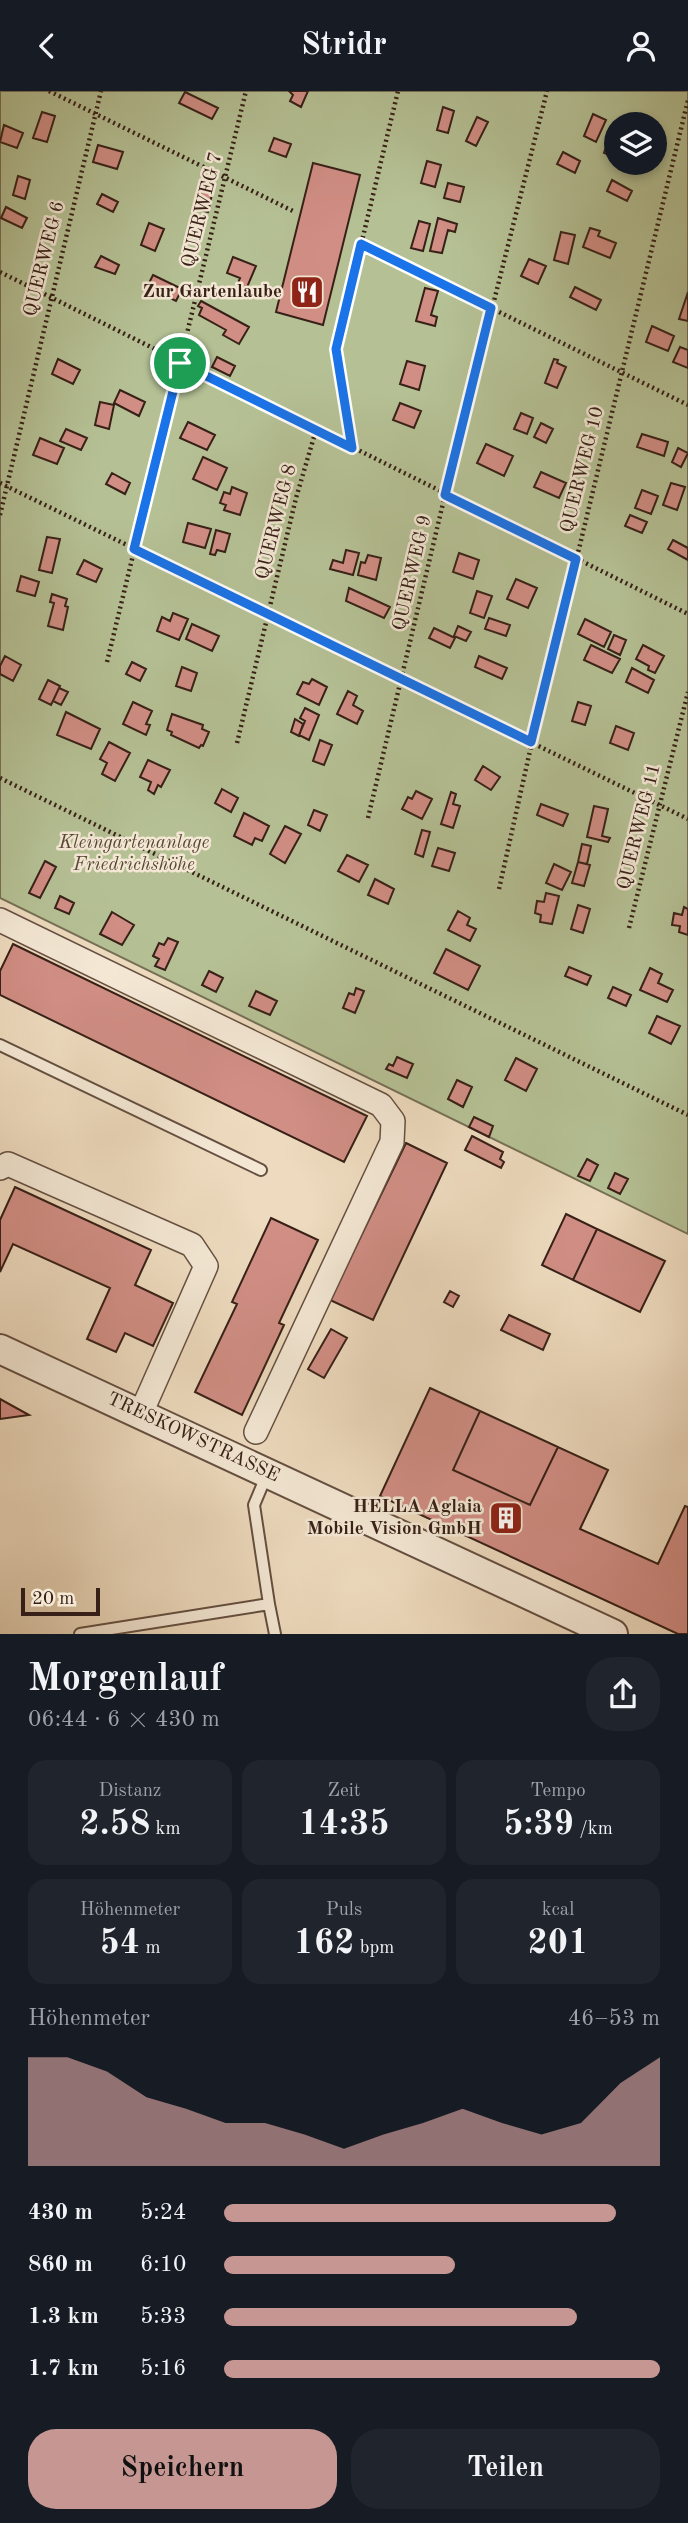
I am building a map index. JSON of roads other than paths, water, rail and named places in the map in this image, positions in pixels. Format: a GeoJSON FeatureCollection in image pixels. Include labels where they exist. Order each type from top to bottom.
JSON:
{"type":"FeatureCollection","features":[{"type":"Feature","properties":{"kind":"street"},"geometry":{"type":"LineString","coordinates":[[0,920],[381,1105],[393,1121],[392,1142],[256,1432]]}},
{"type":"Feature","properties":{"kind":"street"},"geometry":{"type":"LineString","coordinates":[[0,1168],[8,1164],[192,1245],[206,1266],[141,1413]]}},
{"type":"Feature","properties":{"kind":"street","name":"TRESKOWSTRASSE"},"geometry":{"type":"LineString","coordinates":[[0,1349],[613,1634]]}},
{"type":"Feature","properties":{"kind":"lane"},"geometry":{"type":"LineString","coordinates":[[0,1045],[261,1170]]}},
{"type":"Feature","properties":{"kind":"lane"},"geometry":{"type":"LineString","coordinates":[[268,1472],[254,1505],[275,1634]]}},
{"type":"Feature","properties":{"kind":"lane"},"geometry":{"type":"LineString","coordinates":[[80,1634],[269,1604]]}},
{"type":"Feature","properties":{"kind":"place","name":"Zur Gartenlaube"},"geometry":{"type":"Point","coordinates":[307,292]}},
{"type":"Feature","properties":{"kind":"place","name":"HELLA Aglaia Mobile Vision GmbH"},"geometry":{"type":"Point","coordinates":[506,1518]}},
{"type":"Feature","properties":{"kind":"park label","name":"Kleingartenanlage Friedrichshöhe"},"geometry":{"type":"Point","coordinates":[134,854]}}]}
